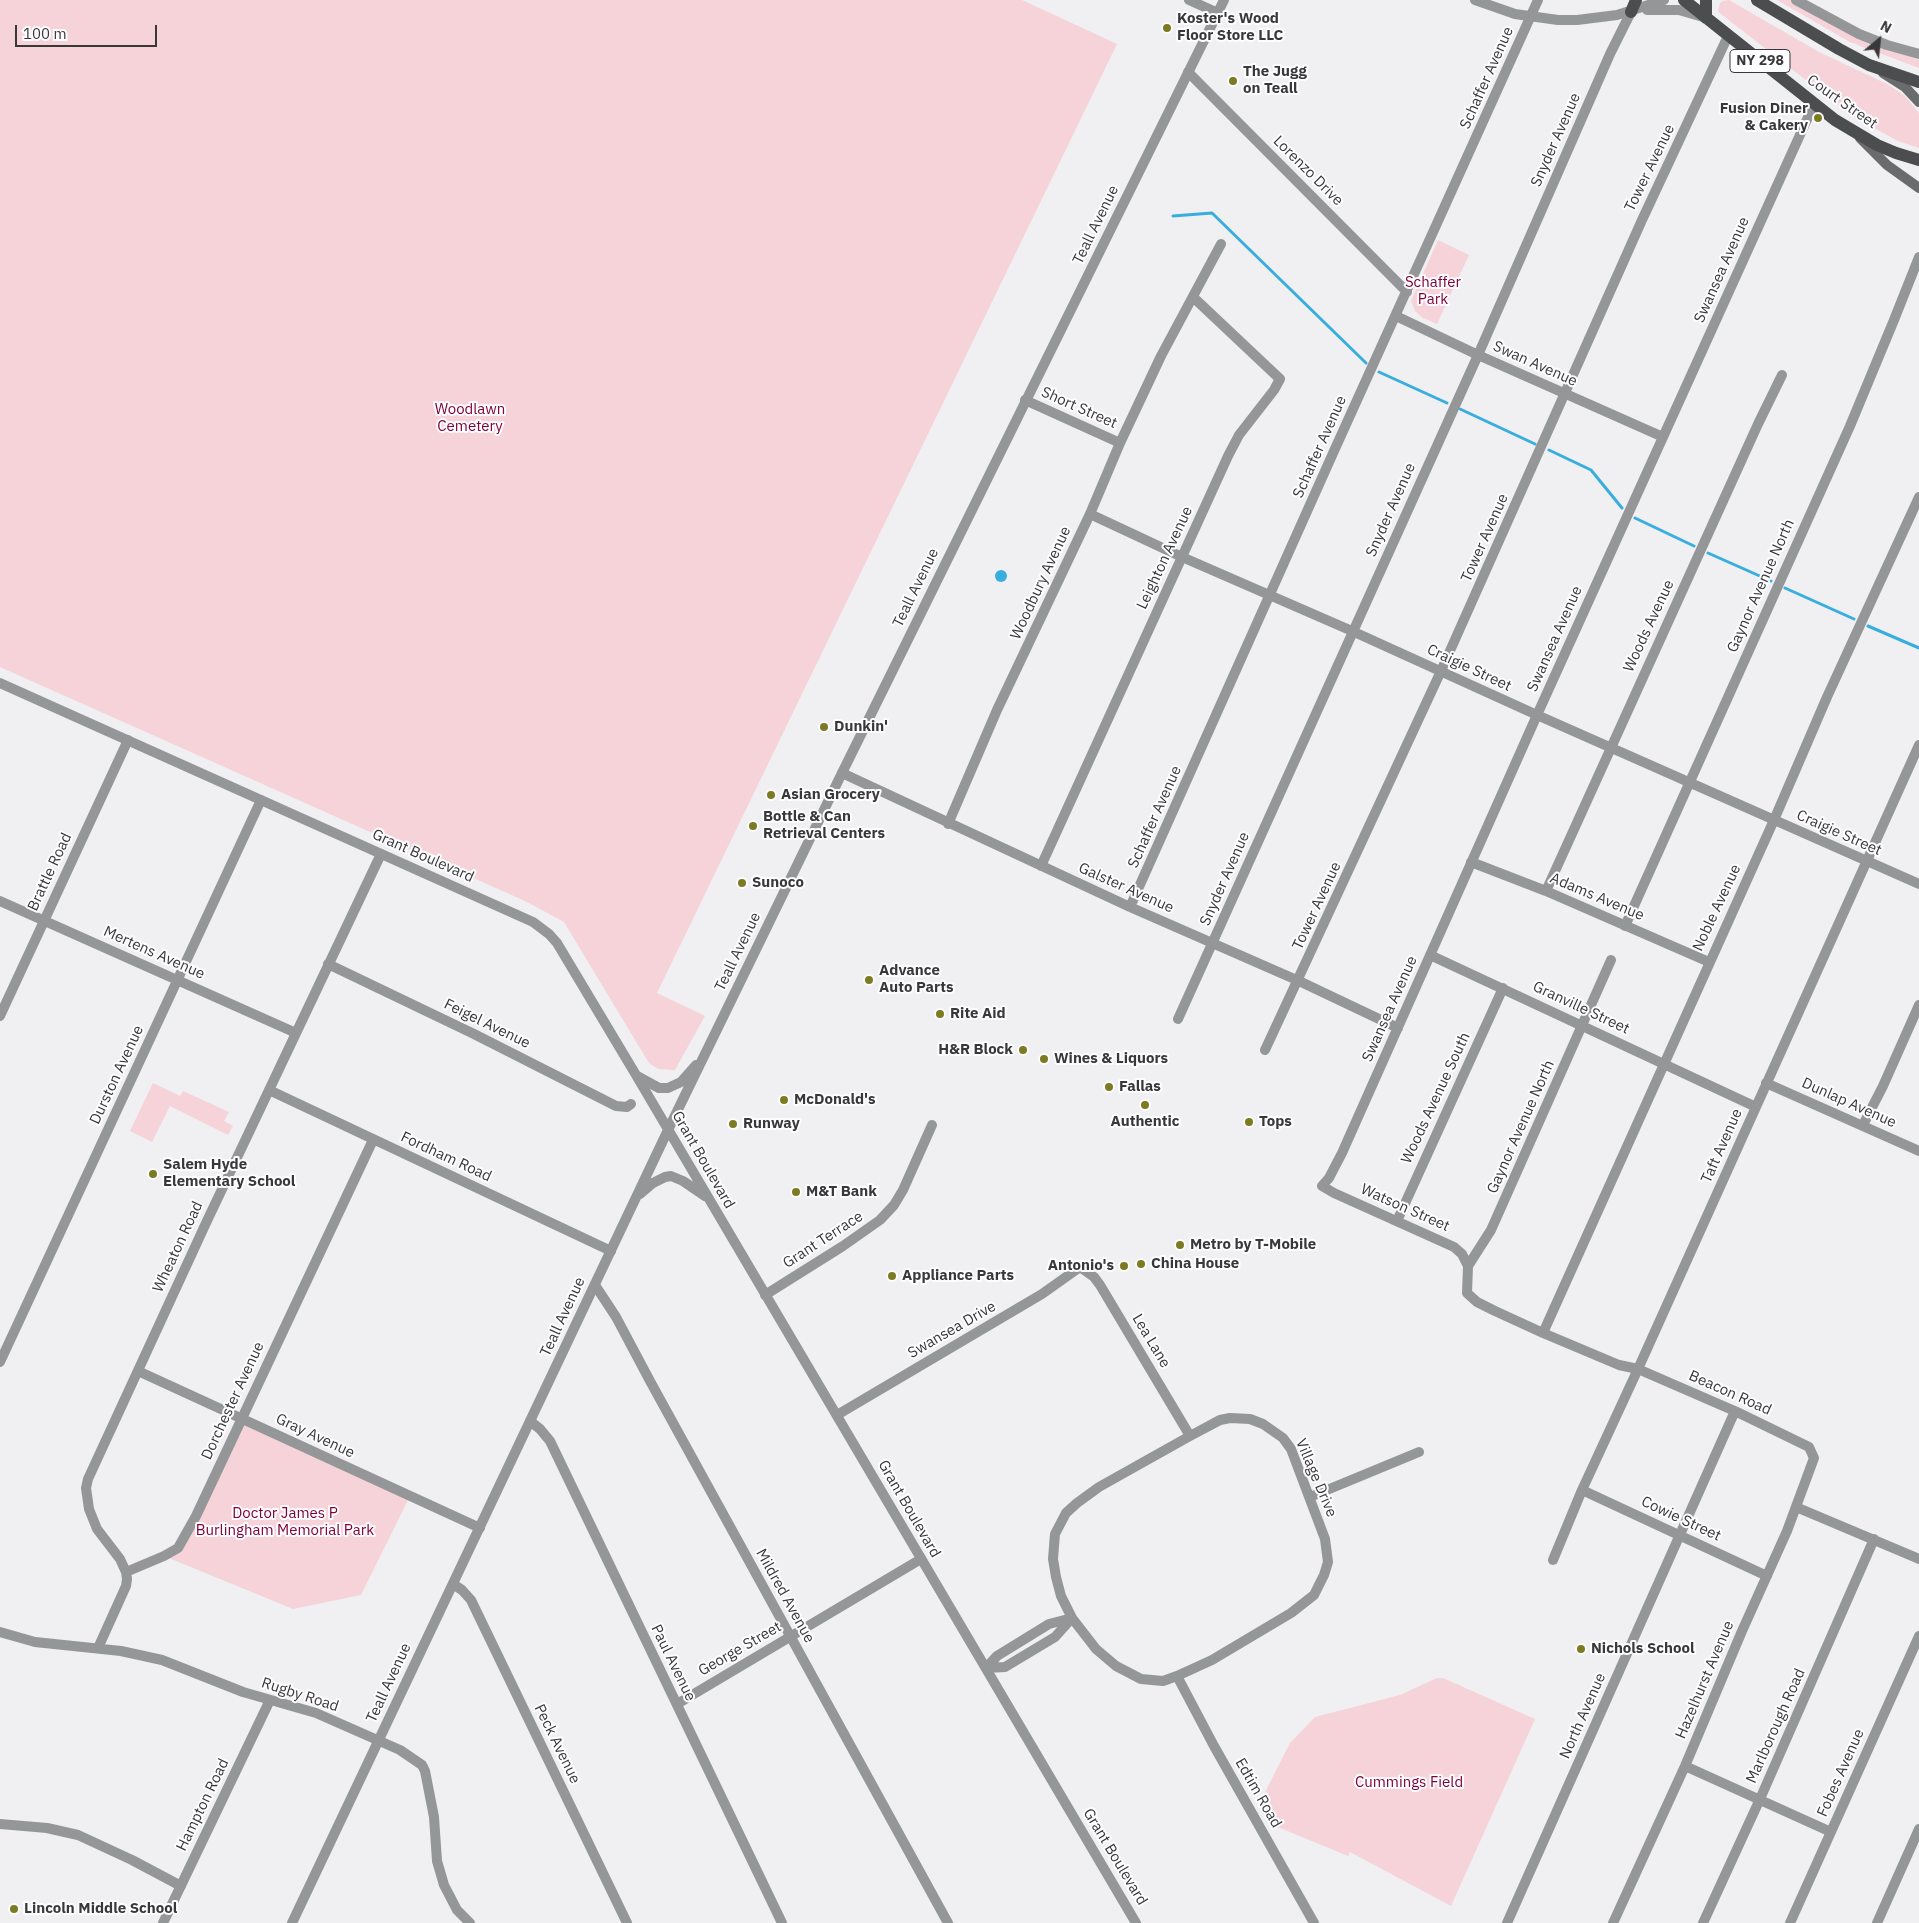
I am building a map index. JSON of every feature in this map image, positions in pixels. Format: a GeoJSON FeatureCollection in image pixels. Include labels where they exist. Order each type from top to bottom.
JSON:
{"type":"FeatureCollection","features":[{"type":"Feature","properties":{"kind":"main road","name":"Court Street"},"geometry":{"type":"LineString","coordinates":[[1684,0],[1814,104],[1852,131],[1896,153],[1919,160]]}},
{"type":"Feature","properties":{"kind":"main road"},"geometry":{"type":"LineString","coordinates":[[1706,0],[1706,18]]}},
{"type":"Feature","properties":{"kind":"main road"},"geometry":{"type":"LineString","coordinates":[[1750,0],[1869,65],[1905,87],[1919,102]]}},
{"type":"Feature","properties":{"kind":"main road"},"geometry":{"type":"LineString","coordinates":[[1757,0],[1771,10]]}},
{"type":"Feature","properties":{"kind":"main road"},"geometry":{"type":"LineString","coordinates":[[1869,65],[1919,82]]}},
{"type":"Feature","properties":{"kind":"main road"},"geometry":{"type":"LineString","coordinates":[[1852,131],[1887,165],[1919,188]]}},
{"type":"Feature","properties":{"kind":"street"},"geometry":{"type":"LineString","coordinates":[[1189,0],[1218,13]]}},
{"type":"Feature","properties":{"kind":"street","name":"Teall Avenue"},"geometry":{"type":"LineString","coordinates":[[292,1923],[704,1055],[1025,400],[1224,0]]}},
{"type":"Feature","properties":{"kind":"street"},"geometry":{"type":"LineString","coordinates":[[1475,0],[1506,11],[1531,17],[1558,20],[1577,20],[1664,0]]}},
{"type":"Feature","properties":{"kind":"street","name":"Schaffer Avenue"},"geometry":{"type":"LineString","coordinates":[[1130,908],[1538,0]]}},
{"type":"Feature","properties":{"kind":"street"},"geometry":{"type":"LineString","coordinates":[[1796,0],[1859,34],[1886,45],[1919,54]]}},
{"type":"Feature","properties":{"kind":"street"},"geometry":{"type":"LineString","coordinates":[[1633,6],[1679,10],[1706,18]]}},
{"type":"Feature","properties":{"kind":"street","name":"Snyder Avenue"},"geometry":{"type":"LineString","coordinates":[[1178,1019],[1478,355],[1610,54],[1633,6]]}},
{"type":"Feature","properties":{"kind":"street","name":"Tower Avenue"},"geometry":{"type":"LineString","coordinates":[[1265,1050],[1299,981],[1441,671],[1642,220],[1728,36]]}},
{"type":"Feature","properties":{"kind":"street","name":"Lorenzo Drive"},"geometry":{"type":"LineString","coordinates":[[1188,72],[1407,292]]}},
{"type":"Feature","properties":{"kind":"street","name":"Swansea Avenue"},"geometry":{"type":"LineString","coordinates":[[1322,1186],[1329,1178],[1342,1153],[1537,715],[1814,104]]}},
{"type":"Feature","properties":{"kind":"street","name":"Woodbury Avenue"},"geometry":{"type":"LineString","coordinates":[[948,824],[997,710],[1090,514],[1120,443],[1161,356],[1221,244]]}},
{"type":"Feature","properties":{"kind":"street","name":"Gaynor Avenue North"},"geometry":{"type":"LineString","coordinates":[[1625,926],[1689,782],[1718,723],[1850,426],[1919,256]]}},
{"type":"Feature","properties":{"kind":"street","name":"Leighton Avenue"},"geometry":{"type":"LineString","coordinates":[[1040,866],[1239,435],[1280,380],[1193,297]]}},
{"type":"Feature","properties":{"kind":"street","name":"Swan Avenue"},"geometry":{"type":"LineString","coordinates":[[1396,316],[1478,355],[1663,437]]}},
{"type":"Feature","properties":{"kind":"street","name":"Woods Avenue"},"geometry":{"type":"LineString","coordinates":[[1546,891],[1782,375]]}},
{"type":"Feature","properties":{"kind":"street","name":"Short Street"},"geometry":{"type":"LineString","coordinates":[[1025,400],[1120,443]]}},
{"type":"Feature","properties":{"kind":"street","name":"Noble Avenue"},"geometry":{"type":"LineString","coordinates":[[1543,1333],[1774,820],[1827,697],[1919,496]]}},
{"type":"Feature","properties":{"kind":"street","name":"Craigie Street"},"geometry":{"type":"LineString","coordinates":[[1090,514],[1182,557],[1919,884]]}},
{"type":"Feature","properties":{"kind":"street","name":"Grant Boulevard"},"geometry":{"type":"LineString","coordinates":[[0,683],[533,922],[549,934],[557,943],[636,1075],[1136,1923]]}},
{"type":"Feature","properties":{"kind":"street","name":"Brattle Road"},"geometry":{"type":"LineString","coordinates":[[0,1016],[128,740]]}},
{"type":"Feature","properties":{"kind":"street","name":"Taft Avenue"},"geometry":{"type":"LineString","coordinates":[[1553,1560],[1582,1490],[1919,745]]}},
{"type":"Feature","properties":{"kind":"street","name":"Galster Avenue"},"geometry":{"type":"LineString","coordinates":[[842,774],[1130,908],[1299,981],[1398,1028]]}},
{"type":"Feature","properties":{"kind":"street","name":"Durston Avenue"},"geometry":{"type":"LineString","coordinates":[[0,1362],[261,800]]}},
{"type":"Feature","properties":{"kind":"street","name":"Wheaton Road"},"geometry":{"type":"LineString","coordinates":[[126,1572],[120,1559],[97,1529],[88,1509],[86,1488],[93,1464],[381,854]]}},
{"type":"Feature","properties":{"kind":"street","name":"Adams Avenue"},"geometry":{"type":"LineString","coordinates":[[1472,862],[1546,891],[1709,962]]}},
{"type":"Feature","properties":{"kind":"street","name":"Mertens Avenue"},"geometry":{"type":"LineString","coordinates":[[0,901],[296,1033]]}},
{"type":"Feature","properties":{"kind":"street","name":"Granville Street"},"geometry":{"type":"LineString","coordinates":[[1430,956],[1756,1106]]}},
{"type":"Feature","properties":{"kind":"street","name":"Gaynor Avenue North"},"geometry":{"type":"LineString","coordinates":[[1468,1266],[1491,1230],[1611,960]]}},
{"type":"Feature","properties":{"kind":"street","name":"Feigel Avenue"},"geometry":{"type":"LineString","coordinates":[[328,964],[474,1034],[616,1106],[626,1107],[631,1104]]}},
{"type":"Feature","properties":{"kind":"street","name":"Woods Avenue South"},"geometry":{"type":"LineString","coordinates":[[1397,1221],[1503,988]]}},
{"type":"Feature","properties":{"kind":"street"},"geometry":{"type":"LineString","coordinates":[[1863,1126],[1919,1005]]}},
{"type":"Feature","properties":{"kind":"street"},"geometry":{"type":"LineString","coordinates":[[636,1075],[659,1088],[668,1088],[681,1082],[704,1055]]}},
{"type":"Feature","properties":{"kind":"street","name":"Dunlap Avenue"},"geometry":{"type":"LineString","coordinates":[[1766,1083],[1919,1151]]}},
{"type":"Feature","properties":{"kind":"street","name":"Fordham Road"},"geometry":{"type":"LineString","coordinates":[[269,1090],[611,1251]]}},
{"type":"Feature","properties":{"kind":"street","name":"Grant Terrace"},"geometry":{"type":"LineString","coordinates":[[765,1295],[843,1246],[880,1220],[894,1205],[903,1190],[932,1124]]}},
{"type":"Feature","properties":{"kind":"street","name":"Dorchester Avenue"},"geometry":{"type":"LineString","coordinates":[[126,1572],[178,1548],[196,1516],[373,1140]]}},
{"type":"Feature","properties":{"kind":"street"},"geometry":{"type":"LineString","coordinates":[[637,1196],[653,1183],[672,1176],[708,1198]]}},
{"type":"Feature","properties":{"kind":"street","name":"Watson Street"},"geometry":{"type":"LineString","coordinates":[[1322,1186],[1454,1247],[1462,1254],[1468,1266]]}},
{"type":"Feature","properties":{"kind":"street","name":"Beacon Road"},"geometry":{"type":"LineString","coordinates":[[1468,1266],[1467,1293],[1477,1302],[1576,1347],[1619,1365],[1638,1369],[1735,1411],[1809,1447]]}},
{"type":"Feature","properties":{"kind":"street","name":"Swansea Drive"},"geometry":{"type":"LineString","coordinates":[[837,1415],[1042,1294],[1080,1267]]}},
{"type":"Feature","properties":{"kind":"street","name":"Lea Lane"},"geometry":{"type":"LineString","coordinates":[[1080,1267],[1094,1277],[1100,1285],[1190,1436]]}},
{"type":"Feature","properties":{"kind":"street","name":"Mildred Avenue"},"geometry":{"type":"LineString","coordinates":[[595,1285],[616,1317],[654,1390],[948,1923]]}},
{"type":"Feature","properties":{"kind":"street","name":"Gray Avenue"},"geometry":{"type":"LineString","coordinates":[[138,1371],[480,1528]]}},
{"type":"Feature","properties":{"kind":"street","name":"North Avenue"},"geometry":{"type":"LineString","coordinates":[[1507,1923],[1735,1411]]}},
{"type":"Feature","properties":{"kind":"street","name":"Village Drive"},"geometry":{"type":"LineString","coordinates":[[1230,1418],[1250,1419],[1262,1424],[1283,1438],[1291,1449],[1310,1497],[1328,1552],[1324,1575],[1314,1595],[1291,1612],[1212,1660],[1177,1676],[1163,1681],[1152,1681],[1128,1674],[1116,1666],[1096,1650],[1072,1618],[1061,1596],[1053,1559],[1055,1534],[1066,1513],[1076,1503],[1099,1487],[1220,1420],[1230,1418]]}},
{"type":"Feature","properties":{"kind":"street","name":"Paul Avenue"},"geometry":{"type":"LineString","coordinates":[[530,1421],[550,1441],[782,1923]]}},
{"type":"Feature","properties":{"kind":"street","name":"Hazelhurst Avenue"},"geometry":{"type":"LineString","coordinates":[[1613,1923],[1685,1766],[1787,1531],[1814,1458],[1809,1447]]}},
{"type":"Feature","properties":{"kind":"street"},"geometry":{"type":"LineString","coordinates":[[1310,1497],[1420,1452]]}},
{"type":"Feature","properties":{"kind":"street","name":"Cowie Street"},"geometry":{"type":"LineString","coordinates":[[1582,1490],[1767,1576]]}},
{"type":"Feature","properties":{"kind":"street"},"geometry":{"type":"LineString","coordinates":[[1796,1507],[1919,1559]]}},
{"type":"Feature","properties":{"kind":"street","name":"Marlborough Road"},"geometry":{"type":"LineString","coordinates":[[1702,1923],[1760,1799],[1874,1539]]}},
{"type":"Feature","properties":{"kind":"street","name":"George Street"},"geometry":{"type":"LineString","coordinates":[[677,1704],[921,1559]]}},
{"type":"Feature","properties":{"kind":"street"},"geometry":{"type":"LineString","coordinates":[[98,1648],[126,1586],[126,1572]]}},
{"type":"Feature","properties":{"kind":"street","name":"Peck Avenue"},"geometry":{"type":"LineString","coordinates":[[453,1584],[471,1600],[627,1923]]}},
{"type":"Feature","properties":{"kind":"street"},"geometry":{"type":"LineString","coordinates":[[986,1668],[1005,1666],[1055,1637],[1072,1618]]}},
{"type":"Feature","properties":{"kind":"street","name":"Rugby Road"},"geometry":{"type":"LineString","coordinates":[[0,1632],[35,1642],[98,1648],[162,1660],[243,1692],[316,1713],[379,1739],[400,1750],[422,1765],[425,1771],[434,1817],[437,1861],[444,1885],[457,1910],[470,1923]]}},
{"type":"Feature","properties":{"kind":"street","name":"Fobes Avenue"},"geometry":{"type":"LineString","coordinates":[[1790,1923],[1919,1636]]}},
{"type":"Feature","properties":{"kind":"street","name":"Edtim Road"},"geometry":{"type":"LineString","coordinates":[[1177,1676],[1214,1746],[1314,1923]]}},
{"type":"Feature","properties":{"kind":"street","name":"Hampton Road"},"geometry":{"type":"LineString","coordinates":[[163,1923],[270,1700]]}},
{"type":"Feature","properties":{"kind":"street"},"geometry":{"type":"LineString","coordinates":[[1685,1766],[1831,1832]]}},
{"type":"Feature","properties":{"kind":"street"},"geometry":{"type":"LineString","coordinates":[[0,1824],[47,1828],[78,1835],[182,1886]]}},
{"type":"Feature","properties":{"kind":"street"},"geometry":{"type":"LineString","coordinates":[[1876,1923],[1919,1830]]}},
{"type":"Feature","properties":{"kind":"green space","name":"Woodlawn Cemetery"},"geometry":{"type":"Polygon","coordinates":[[[0,0],[1022,0],[1117,44],[657,993],[705,1016],[675,1070],[658,1069],[649,1063],[564,922],[525,901],[0,667],[0,0]]]}},
{"type":"Feature","properties":{"kind":"green space"},"geometry":{"type":"Polygon","coordinates":[[[1729,0],[1819,52],[1887,84],[1905,96],[1919,113],[1919,148],[1898,141],[1852,116],[1721,14],[1718,11],[1720,3],[1729,0]]]}},
{"type":"Feature","properties":{"kind":"green space"},"geometry":{"type":"Polygon","coordinates":[[[1777,0],[1790,0],[1822,19],[1866,40],[1919,60],[1919,68],[1850,42],[1777,0]]]}},
{"type":"Feature","properties":{"kind":"green space","name":"Schaffer Park"},"geometry":{"type":"Polygon","coordinates":[[[1438,240],[1469,255],[1437,324],[1423,318],[1415,311],[1411,301],[1438,240]]]}},
{"type":"Feature","properties":{"kind":"green space"},"geometry":{"type":"Polygon","coordinates":[[[153,1083],[180,1096],[183,1091],[229,1112],[224,1121],[233,1126],[228,1135],[170,1106],[152,1142],[130,1131],[153,1083]]]}},
{"type":"Feature","properties":{"kind":"green space","name":"Doctor James P Burlingham Memorial Park"},"geometry":{"type":"Polygon","coordinates":[[[241,1419],[410,1496],[361,1595],[293,1609],[164,1556],[173,1552],[241,1419]]]}},
{"type":"Feature","properties":{"kind":"green space","name":"Cummings Field"},"geometry":{"type":"Polygon","coordinates":[[[1437,1678],[1443,1678],[1535,1719],[1451,1906],[1350,1852],[1348,1856],[1273,1825],[1260,1802],[1290,1743],[1315,1717],[1400,1695],[1437,1678]]]}},
{"type":"Feature","properties":{"kind":"water"},"geometry":{"type":"Polygon","coordinates":[[[1001,570],[1007,576],[1001,582],[995,576],[1001,570]]]}},
{"type":"Feature","properties":{"kind":"waterway"},"geometry":{"type":"LineString","coordinates":[[1173,216],[1212,213],[1366,363]]}},
{"type":"Feature","properties":{"kind":"waterway"},"geometry":{"type":"LineString","coordinates":[[1379,372],[1447,403]]}},
{"type":"Feature","properties":{"kind":"waterway"},"geometry":{"type":"LineString","coordinates":[[1460,409],[1535,444]]}},
{"type":"Feature","properties":{"kind":"waterway"},"geometry":{"type":"LineString","coordinates":[[1549,450],[1591,470],[1622,508]]}},
{"type":"Feature","properties":{"kind":"waterway"},"geometry":{"type":"LineString","coordinates":[[1635,518],[1694,546]]}},
{"type":"Feature","properties":{"kind":"waterway"},"geometry":{"type":"LineString","coordinates":[[1708,553],[1771,581]]}},
{"type":"Feature","properties":{"kind":"waterway"},"geometry":{"type":"LineString","coordinates":[[1785,588],[1854,619]]}},
{"type":"Feature","properties":{"kind":"waterway"},"geometry":{"type":"LineString","coordinates":[[1868,626],[1919,648]]}},
{"type":"Feature","properties":{"kind":"place","name":"Koster's Wood Floor Store LLC"},"geometry":{"type":"Point","coordinates":[1167,28]}},
{"type":"Feature","properties":{"kind":"place","name":"The Jugg on Teall"},"geometry":{"type":"Point","coordinates":[1233,81]}},
{"type":"Feature","properties":{"kind":"place","name":"Fusion Diner & Cakery"},"geometry":{"type":"Point","coordinates":[1818,118]}},
{"type":"Feature","properties":{"kind":"place","name":"Dunkin'"},"geometry":{"type":"Point","coordinates":[824,727]}},
{"type":"Feature","properties":{"kind":"place","name":"Asian Grocery"},"geometry":{"type":"Point","coordinates":[771,795]}},
{"type":"Feature","properties":{"kind":"place","name":"Bottle & Can Retrieval Centers"},"geometry":{"type":"Point","coordinates":[753,826]}},
{"type":"Feature","properties":{"kind":"place","name":"Sunoco"},"geometry":{"type":"Point","coordinates":[742,883]}},
{"type":"Feature","properties":{"kind":"place","name":"Advance Auto Parts"},"geometry":{"type":"Point","coordinates":[869,980]}},
{"type":"Feature","properties":{"kind":"place","name":"Rite Aid"},"geometry":{"type":"Point","coordinates":[940,1014]}},
{"type":"Feature","properties":{"kind":"place","name":"H&R Block"},"geometry":{"type":"Point","coordinates":[1023,1050]}},
{"type":"Feature","properties":{"kind":"place","name":"Wines & Liquors"},"geometry":{"type":"Point","coordinates":[1044,1059]}},
{"type":"Feature","properties":{"kind":"place","name":"Fallas"},"geometry":{"type":"Point","coordinates":[1109,1087]}},
{"type":"Feature","properties":{"kind":"place","name":"McDonald's"},"geometry":{"type":"Point","coordinates":[784,1100]}},
{"type":"Feature","properties":{"kind":"place","name":"Authentic"},"geometry":{"type":"Point","coordinates":[1145,1105]}},
{"type":"Feature","properties":{"kind":"place","name":"Tops"},"geometry":{"type":"Point","coordinates":[1249,1122]}},
{"type":"Feature","properties":{"kind":"place","name":"Runway"},"geometry":{"type":"Point","coordinates":[733,1124]}},
{"type":"Feature","properties":{"kind":"place","name":"Salem Hyde Elementary School"},"geometry":{"type":"Point","coordinates":[153,1174]}},
{"type":"Feature","properties":{"kind":"place","name":"M&T Bank"},"geometry":{"type":"Point","coordinates":[796,1192]}},
{"type":"Feature","properties":{"kind":"place","name":"Metro by T-Mobile"},"geometry":{"type":"Point","coordinates":[1180,1245]}},
{"type":"Feature","properties":{"kind":"place","name":"China House"},"geometry":{"type":"Point","coordinates":[1141,1264]}},
{"type":"Feature","properties":{"kind":"place","name":"Antonio's"},"geometry":{"type":"Point","coordinates":[1124,1266]}},
{"type":"Feature","properties":{"kind":"place","name":"Appliance Parts"},"geometry":{"type":"Point","coordinates":[892,1276]}},
{"type":"Feature","properties":{"kind":"place","name":"Nichols School"},"geometry":{"type":"Point","coordinates":[1581,1649]}},
{"type":"Feature","properties":{"kind":"place","name":"Lincoln Middle School"},"geometry":{"type":"Point","coordinates":[14,1909]}}]}
